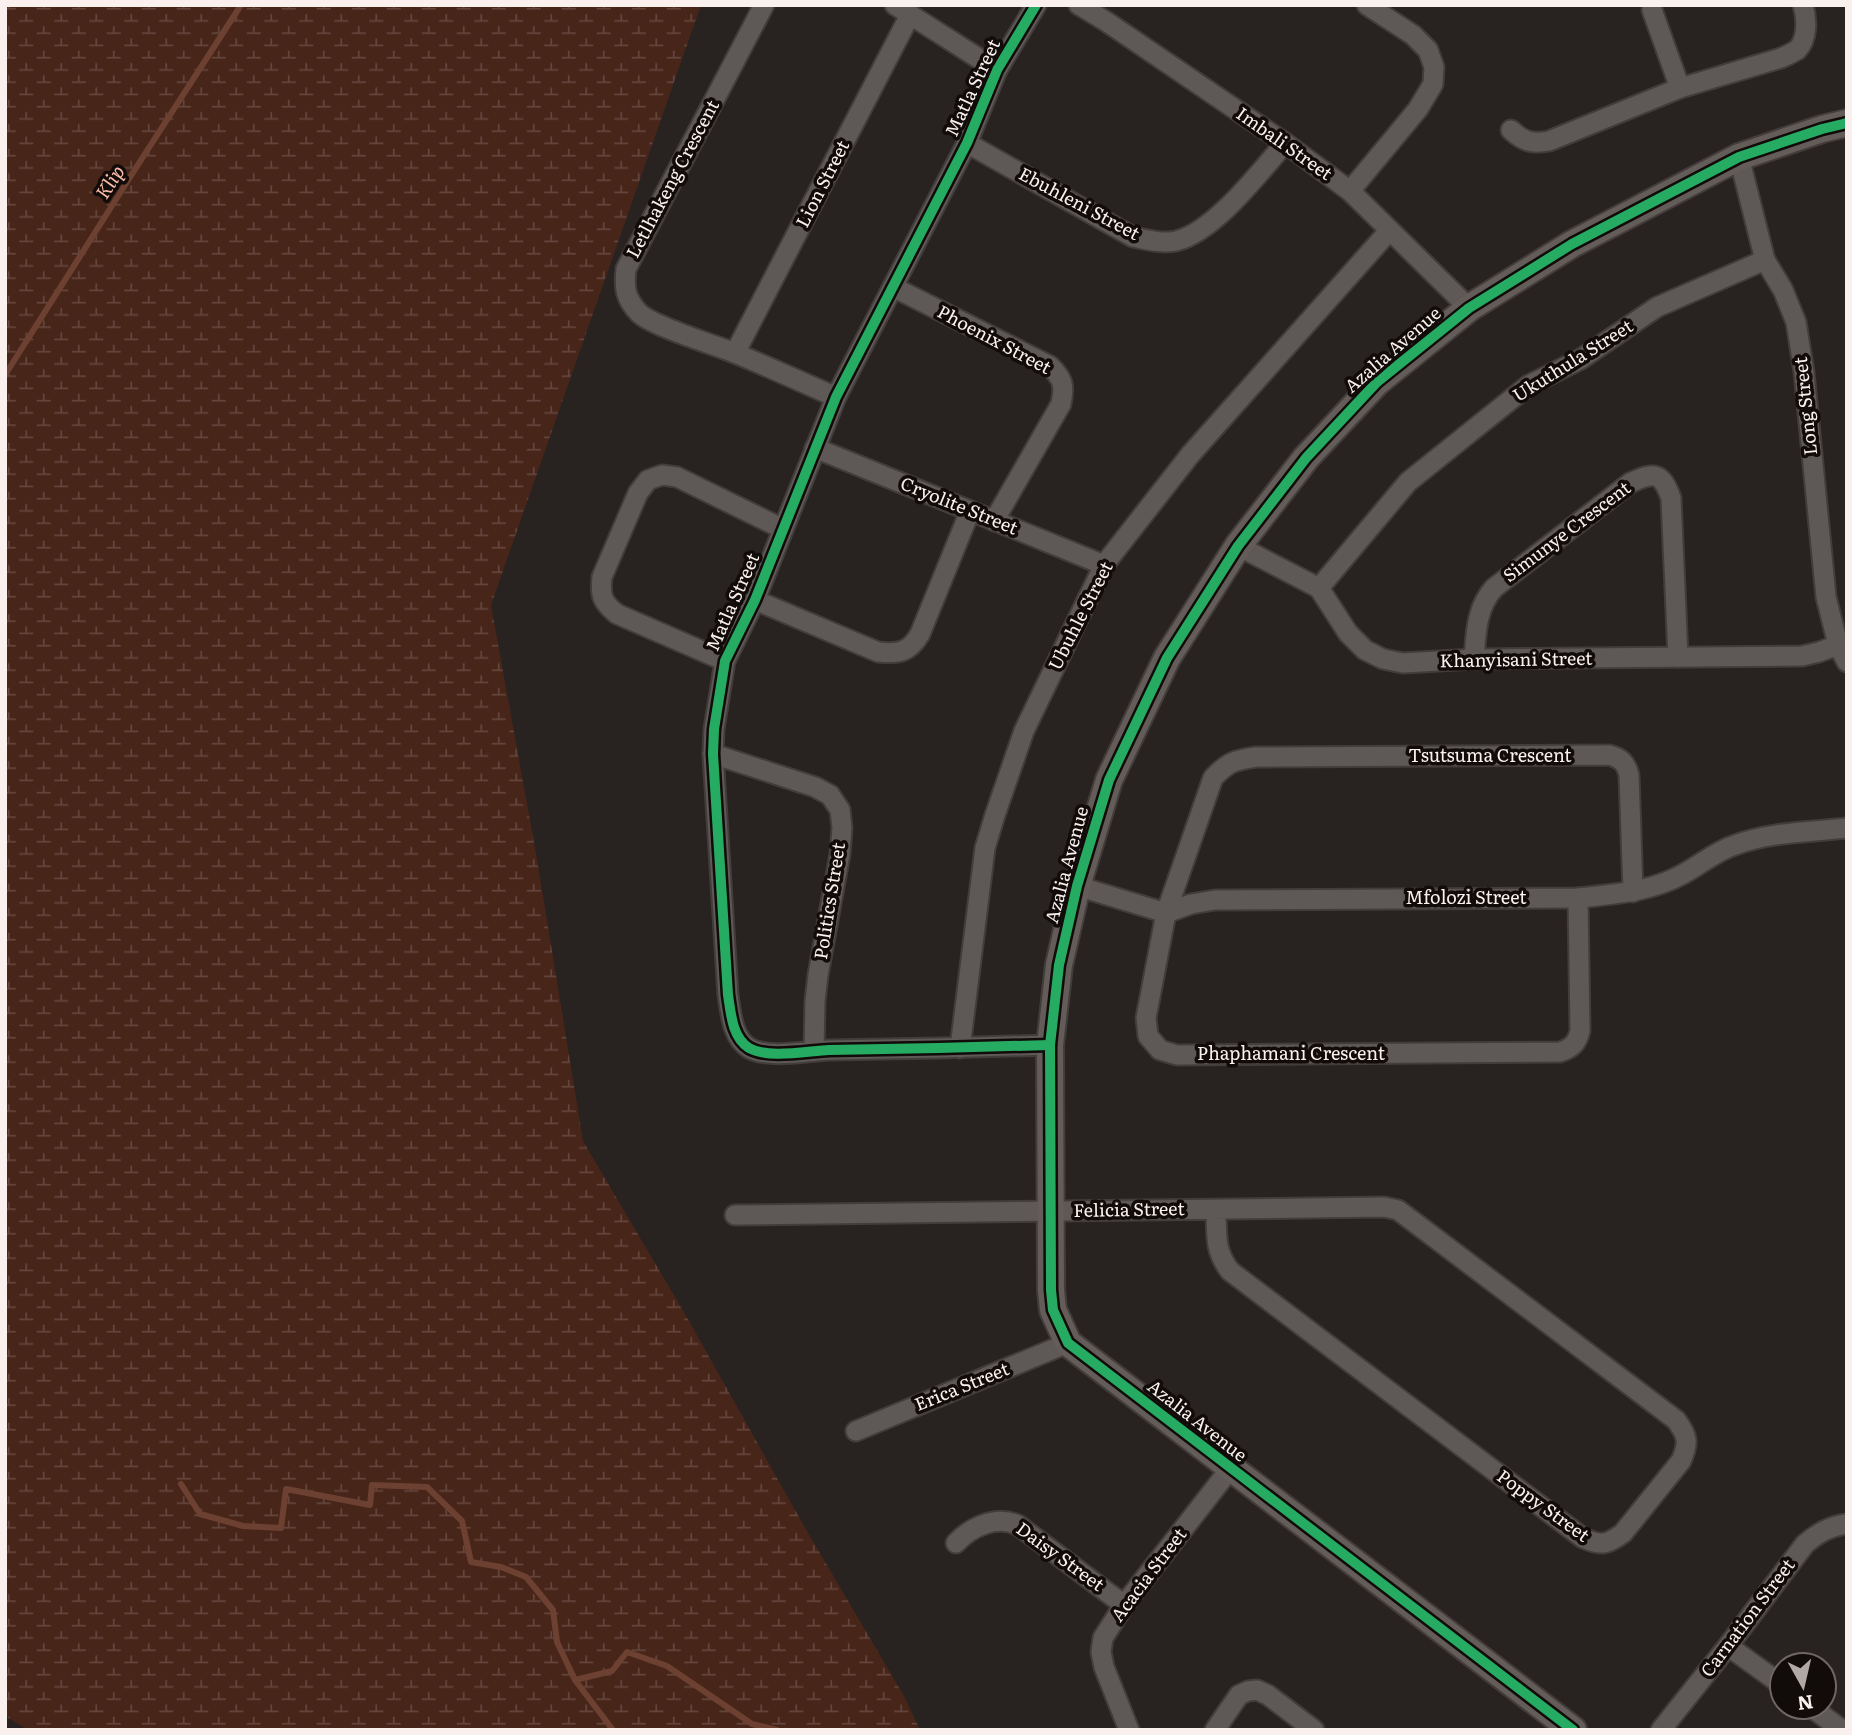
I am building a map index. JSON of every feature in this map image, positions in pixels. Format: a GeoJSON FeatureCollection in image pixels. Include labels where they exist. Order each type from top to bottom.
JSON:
{"type":"FeatureCollection","features":[{"type":"Feature","properties":{"kind":"street","name":"Letlhakeng Crescent"},"geometry":{"type":"LineString","coordinates":[[764,5],[626,269],[624,287],[640,315],[836,397]]}},
{"type":"Feature","properties":{"kind":"street","name":"Matla Street"},"geometry":{"type":"LineString","coordinates":[[1036,5],[997,70],[967,143],[836,397],[755,600],[725,661],[714,729],[713,754],[728,995],[739,1040],[751,1049],[768,1054],[1050,1045]]}},
{"type":"Feature","properties":{"kind":"street","name":"Imbali Street"},"geometry":{"type":"LineString","coordinates":[[1079,5],[1112,13],[1350,191],[1469,308]]}},
{"type":"Feature","properties":{"kind":"street"},"geometry":{"type":"LineString","coordinates":[[1350,191],[1418,108],[1433,84],[1434,67],[1427,50],[1413,35],[1367,5]]}},
{"type":"Feature","properties":{"kind":"street"},"geometry":{"type":"LineString","coordinates":[[1511,130],[1522,140],[1533,144],[1549,141],[1680,88],[1781,58],[1796,50],[1803,41],[1806,26],[1803,5]]}},
{"type":"Feature","properties":{"kind":"street","name":"Lion Street"},"geometry":{"type":"LineString","coordinates":[[735,354],[902,10]]}},
{"type":"Feature","properties":{"kind":"street"},"geometry":{"type":"LineString","coordinates":[[902,10],[997,70]]}},
{"type":"Feature","properties":{"kind":"street"},"geometry":{"type":"LineString","coordinates":[[1652,10],[1680,88]]}},
{"type":"Feature","properties":{"kind":"street","name":"Azalia Avenue"},"geometry":{"type":"LineString","coordinates":[[1573,1730],[1068,1343],[1053,1310],[1050,1045],[1059,965],[1077,886],[1109,780],[1167,658],[1238,546],[1306,458],[1377,382],[1469,308],[1572,244],[1739,157],[1847,123]]}},
{"type":"Feature","properties":{"kind":"street","name":"Ebuhleni Street"},"geometry":{"type":"LineString","coordinates":[[967,143],[1133,237],[1157,242],[1178,240],[1199,230],[1219,215],[1285,144]]}},
{"type":"Feature","properties":{"kind":"street","name":"Long Street"},"geometry":{"type":"LineString","coordinates":[[1739,157],[1765,260],[1783,290],[1796,322],[1804,372],[1826,597],[1842,653]]}},
{"type":"Feature","properties":{"kind":"street","name":"Ubuhle Street"},"geometry":{"type":"LineString","coordinates":[[960,1048],[985,848],[1024,731],[1104,565],[1190,455],[1389,231]]}},
{"type":"Feature","properties":{"kind":"street","name":"Ukuthula Street"},"geometry":{"type":"LineString","coordinates":[[1319,588],[1408,482],[1529,385],[1581,359],[1657,307],[1765,260]]}},
{"type":"Feature","properties":{"kind":"street","name":"Phoenix Street"},"geometry":{"type":"LineString","coordinates":[[893,287],[1050,366],[1060,376],[1064,390],[1061,404],[994,521]]}},
{"type":"Feature","properties":{"kind":"street","name":"Cryolite Street"},"geometry":{"type":"LineString","coordinates":[[815,448],[1104,565]]}},
{"type":"Feature","properties":{"kind":"street"},"geometry":{"type":"LineString","coordinates":[[725,661],[617,614],[606,605],[600,591],[602,577],[638,493],[648,480],[662,475],[677,477],[783,529]]}},
{"type":"Feature","properties":{"kind":"street","name":"Simunye Crescent"},"geometry":{"type":"LineString","coordinates":[[1474,659],[1478,622],[1487,595],[1630,483],[1648,475],[1659,477],[1665,482],[1671,498],[1678,657]]}},
{"type":"Feature","properties":{"kind":"street"},"geometry":{"type":"LineString","coordinates":[[755,600],[878,652],[894,654],[905,651],[915,643],[920,634],[970,511]]}},
{"type":"Feature","properties":{"kind":"street","name":"Khanyisani Street"},"geometry":{"type":"LineString","coordinates":[[1238,546],[1319,588],[1348,633],[1365,650],[1383,659],[1403,663],[1474,659],[1802,656],[1819,652],[1842,653]]}},
{"type":"Feature","properties":{"kind":"street","name":"Politics Street"},"geometry":{"type":"LineString","coordinates":[[713,754],[815,787],[830,795],[840,810],[840,854],[817,988],[814,1051]]}},
{"type":"Feature","properties":{"kind":"street","name":"Tsutsuma Crescent"},"geometry":{"type":"LineString","coordinates":[[1224,766],[1236,760],[1256,757],[1609,755],[1619,758],[1626,765],[1629,775],[1633,892]]}},
{"type":"Feature","properties":{"kind":"street","name":"Phaphamani Crescent"},"geometry":{"type":"LineString","coordinates":[[1224,766],[1213,778],[1166,913],[1146,1018],[1148,1036],[1160,1050],[1177,1055],[1560,1052],[1570,1049],[1577,1041],[1580,1031],[1578,898]]}},
{"type":"Feature","properties":{"kind":"street","name":"Mfolozi Street"},"geometry":{"type":"LineString","coordinates":[[1166,913],[1191,904],[1215,900],[1578,898],[1633,892],[1682,875],[1732,845],[1759,837],[1847,828]]}},
{"type":"Feature","properties":{"kind":"street"},"geometry":{"type":"LineString","coordinates":[[1077,886],[1166,913]]}},
{"type":"Feature","properties":{"kind":"street","name":"Felicia Street"},"geometry":{"type":"LineString","coordinates":[[735,1215],[1384,1207],[1398,1210]]}},
{"type":"Feature","properties":{"kind":"street","name":"Poppy Street"},"geometry":{"type":"LineString","coordinates":[[1216,1210],[1218,1250],[1230,1271],[1583,1538],[1596,1544],[1611,1542],[1623,1534],[1681,1461],[1687,1447],[1685,1432],[1676,1420],[1398,1210]]}},
{"type":"Feature","properties":{"kind":"street","name":"Erica Street"},"geometry":{"type":"LineString","coordinates":[[856,1431],[1068,1343]]}},
{"type":"Feature","properties":{"kind":"street","name":"Acacia Street"},"geometry":{"type":"LineString","coordinates":[[1129,1730],[1104,1667],[1101,1653],[1103,1638],[1124,1605],[1230,1469]]}},
{"type":"Feature","properties":{"kind":"street","name":"Daisy Street"},"geometry":{"type":"LineString","coordinates":[[956,1543],[964,1535],[995,1520],[1010,1521],[1124,1605]]}},
{"type":"Feature","properties":{"kind":"street","name":"Carnation Street"},"geometry":{"type":"LineString","coordinates":[[1661,1730],[1805,1544],[1820,1532],[1847,1524]]}},
{"type":"Feature","properties":{"kind":"street"},"geometry":{"type":"LineString","coordinates":[[1728,1646],[1768,1675]]}},
{"type":"Feature","properties":{"kind":"street"},"geometry":{"type":"LineString","coordinates":[[1215,1730],[1239,1695],[1257,1690],[1269,1695],[1314,1730]]}},
{"type":"Feature","properties":{"kind":"green space"},"geometry":{"type":"Polygon","coordinates":[[[5,5],[701,5],[491,605],[537,859],[583,1141],[904,1696],[920,1730],[28,1730],[5,1716],[5,5]]]}},
{"type":"Feature","properties":{"kind":"waterway","name":"Klip"},"geometry":{"type":"LineString","coordinates":[[5,375],[241,5]]}},
{"type":"Feature","properties":{"kind":"waterway"},"geometry":{"type":"LineString","coordinates":[[181,1484],[200,1514],[243,1526],[281,1528],[286,1489],[370,1505],[372,1485],[427,1487],[462,1521],[471,1562],[501,1567],[526,1577],[553,1610],[557,1642],[575,1680],[613,1730]]}},
{"type":"Feature","properties":{"kind":"waterway"},"geometry":{"type":"LineString","coordinates":[[575,1680],[612,1671],[627,1652],[667,1666],[752,1724],[777,1730]]}},
{"type":"Feature","properties":{"kind":"cycle path"},"geometry":{"type":"LineString","coordinates":[[1036,5],[997,70],[967,143],[836,397],[755,600],[725,661],[714,729],[713,754],[728,995],[733,1024],[743,1043],[757,1051],[777,1054],[829,1050],[1050,1045]]}},
{"type":"Feature","properties":{"kind":"cycle path"},"geometry":{"type":"LineString","coordinates":[[1573,1730],[1068,1343],[1053,1310],[1051,1290],[1050,1045],[1059,965],[1077,886],[1109,780],[1167,658],[1238,546],[1306,458],[1377,382],[1469,308],[1572,244],[1739,157],[1847,123]]}}]}
